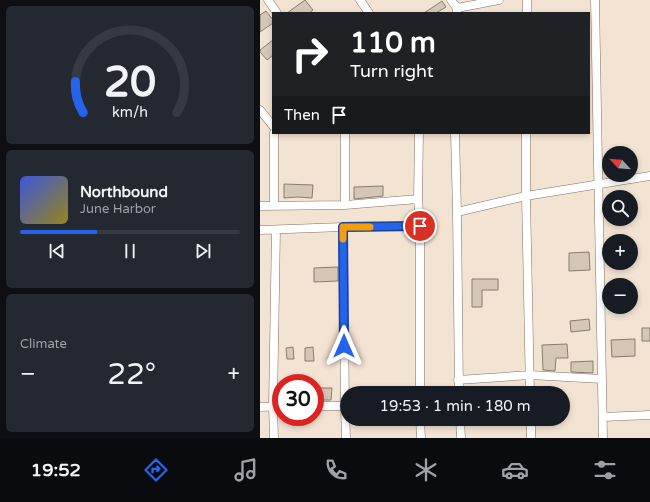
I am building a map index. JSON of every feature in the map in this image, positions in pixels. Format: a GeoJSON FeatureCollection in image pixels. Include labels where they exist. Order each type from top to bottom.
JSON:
{"type":"FeatureCollection","features":[{"type":"Feature","properties":{"kind":"street"},"geometry":{"type":"LineString","coordinates":[[268,0],[276,12]]}},
{"type":"Feature","properties":{"kind":"street"},"geometry":{"type":"LineString","coordinates":[[360,0],[368,12]]}},
{"type":"Feature","properties":{"kind":"street"},"geometry":{"type":"LineString","coordinates":[[451,0],[456,11],[499,0]]}},
{"type":"Feature","properties":{"kind":"street"},"geometry":{"type":"LineString","coordinates":[[527,0],[527,12]]}},
{"type":"Feature","properties":{"kind":"street"},"geometry":{"type":"LineString","coordinates":[[595,0],[603,438]]}},
{"type":"Feature","properties":{"kind":"street"},"geometry":{"type":"LineString","coordinates":[[260,110],[272,125]]}},
{"type":"Feature","properties":{"kind":"street"},"geometry":{"type":"LineString","coordinates":[[274,134],[274,206]]}},
{"type":"Feature","properties":{"kind":"street"},"geometry":{"type":"LineString","coordinates":[[345,134],[345,205]]}},
{"type":"Feature","properties":{"kind":"street"},"geometry":{"type":"LineString","coordinates":[[419,134],[418,199],[420,226],[420,386]]}},
{"type":"Feature","properties":{"kind":"street"},"geometry":{"type":"LineString","coordinates":[[455,134],[458,212],[458,386]]}},
{"type":"Feature","properties":{"kind":"street"},"geometry":{"type":"LineString","coordinates":[[526,134],[530,386]]}},
{"type":"Feature","properties":{"kind":"street"},"geometry":{"type":"LineString","coordinates":[[458,212],[526,196],[650,176]]}},
{"type":"Feature","properties":{"kind":"street"},"geometry":{"type":"LineString","coordinates":[[260,206],[345,205],[418,199]]}},
{"type":"Feature","properties":{"kind":"street"},"geometry":{"type":"LineString","coordinates":[[260,230],[420,226]]}},
{"type":"Feature","properties":{"kind":"street"},"geometry":{"type":"LineString","coordinates":[[343,227],[346,386]]}},
{"type":"Feature","properties":{"kind":"street"},"geometry":{"type":"LineString","coordinates":[[276,230],[277,374]]}},
{"type":"Feature","properties":{"kind":"street"},"geometry":{"type":"LineString","coordinates":[[458,380],[530,375],[602,379]]}},
{"type":"Feature","properties":{"kind":"street"},"geometry":{"type":"LineString","coordinates":[[260,406],[272,406]]}},
{"type":"Feature","properties":{"kind":"street"},"geometry":{"type":"LineString","coordinates":[[324,406],[340,406]]}},
{"type":"Feature","properties":{"kind":"street"},"geometry":{"type":"LineString","coordinates":[[603,417],[650,415]]}},
{"type":"Feature","properties":{"kind":"street"},"geometry":{"type":"LineString","coordinates":[[274,438],[275,426]]}},
{"type":"Feature","properties":{"kind":"street"},"geometry":{"type":"LineString","coordinates":[[346,426],[346,438]]}},
{"type":"Feature","properties":{"kind":"street"},"geometry":{"type":"LineString","coordinates":[[420,426],[421,438]]}},
{"type":"Feature","properties":{"kind":"street"},"geometry":{"type":"LineString","coordinates":[[460,426],[461,438]]}},
{"type":"Feature","properties":{"kind":"street"},"geometry":{"type":"LineString","coordinates":[[531,426],[531,438]]}},
{"type":"Feature","properties":{"kind":"building"},"geometry":{"type":"Polygon","coordinates":[[[305,0],[313,10],[310,12],[288,12],[305,0]]]}},
{"type":"Feature","properties":{"kind":"building"},"geometry":{"type":"Polygon","coordinates":[[[442,1],[446,7],[438,12],[426,12],[442,1]]]}},
{"type":"Feature","properties":{"kind":"building"},"geometry":{"type":"Polygon","coordinates":[[[266,11],[272,19],[272,24],[260,32],[260,15],[266,11]]]}},
{"type":"Feature","properties":{"kind":"building"},"geometry":{"type":"Polygon","coordinates":[[[272,41],[272,56],[267,60],[260,50],[272,41]]]}},
{"type":"Feature","properties":{"kind":"building"},"geometry":{"type":"Polygon","coordinates":[[[284,184],[313,185],[312,198],[284,198],[284,184]]]}},
{"type":"Feature","properties":{"kind":"building"},"geometry":{"type":"Polygon","coordinates":[[[383,186],[383,196],[354,199],[354,187],[383,186]]]}},
{"type":"Feature","properties":{"kind":"building"},"geometry":{"type":"Polygon","coordinates":[[[589,252],[590,270],[569,271],[569,253],[589,252]]]}},
{"type":"Feature","properties":{"kind":"building"},"geometry":{"type":"Polygon","coordinates":[[[338,267],[338,281],[314,282],[314,268],[338,267]]]}},
{"type":"Feature","properties":{"kind":"building"},"geometry":{"type":"Polygon","coordinates":[[[472,279],[498,279],[498,290],[482,290],[482,307],[472,307],[472,279]]]}},
{"type":"Feature","properties":{"kind":"building"},"geometry":{"type":"Polygon","coordinates":[[[589,319],[590,330],[571,332],[570,321],[589,319]]]}},
{"type":"Feature","properties":{"kind":"building"},"geometry":{"type":"Polygon","coordinates":[[[642,328],[650,328],[650,341],[642,341],[642,328]]]}},
{"type":"Feature","properties":{"kind":"building"},"geometry":{"type":"Polygon","coordinates":[[[635,339],[635,356],[612,357],[611,340],[635,339]]]}},
{"type":"Feature","properties":{"kind":"building"},"geometry":{"type":"Polygon","coordinates":[[[567,344],[568,358],[556,358],[555,371],[543,370],[542,345],[567,344]]]}},
{"type":"Feature","properties":{"kind":"building"},"geometry":{"type":"Polygon","coordinates":[[[293,347],[294,359],[287,359],[286,348],[293,347]]]}},
{"type":"Feature","properties":{"kind":"building"},"geometry":{"type":"Polygon","coordinates":[[[313,347],[314,361],[305,361],[305,348],[313,347]]]}},
{"type":"Feature","properties":{"kind":"building"},"geometry":{"type":"Polygon","coordinates":[[[593,361],[593,373],[571,372],[571,362],[593,361]]]}},
{"type":"Feature","properties":{"kind":"building"},"geometry":{"type":"Polygon","coordinates":[[[324,388],[332,388],[331,400],[324,400],[324,388]]]}},
{"type":"Feature","properties":{"kind":"slow traffic"},"geometry":{"type":"LineString","coordinates":[[343,239],[343,227],[370,227]]}},
{"type":"Feature","properties":{"kind":"route"},"geometry":{"type":"LineString","coordinates":[[344,346],[343,227],[420,226]]}}]}
